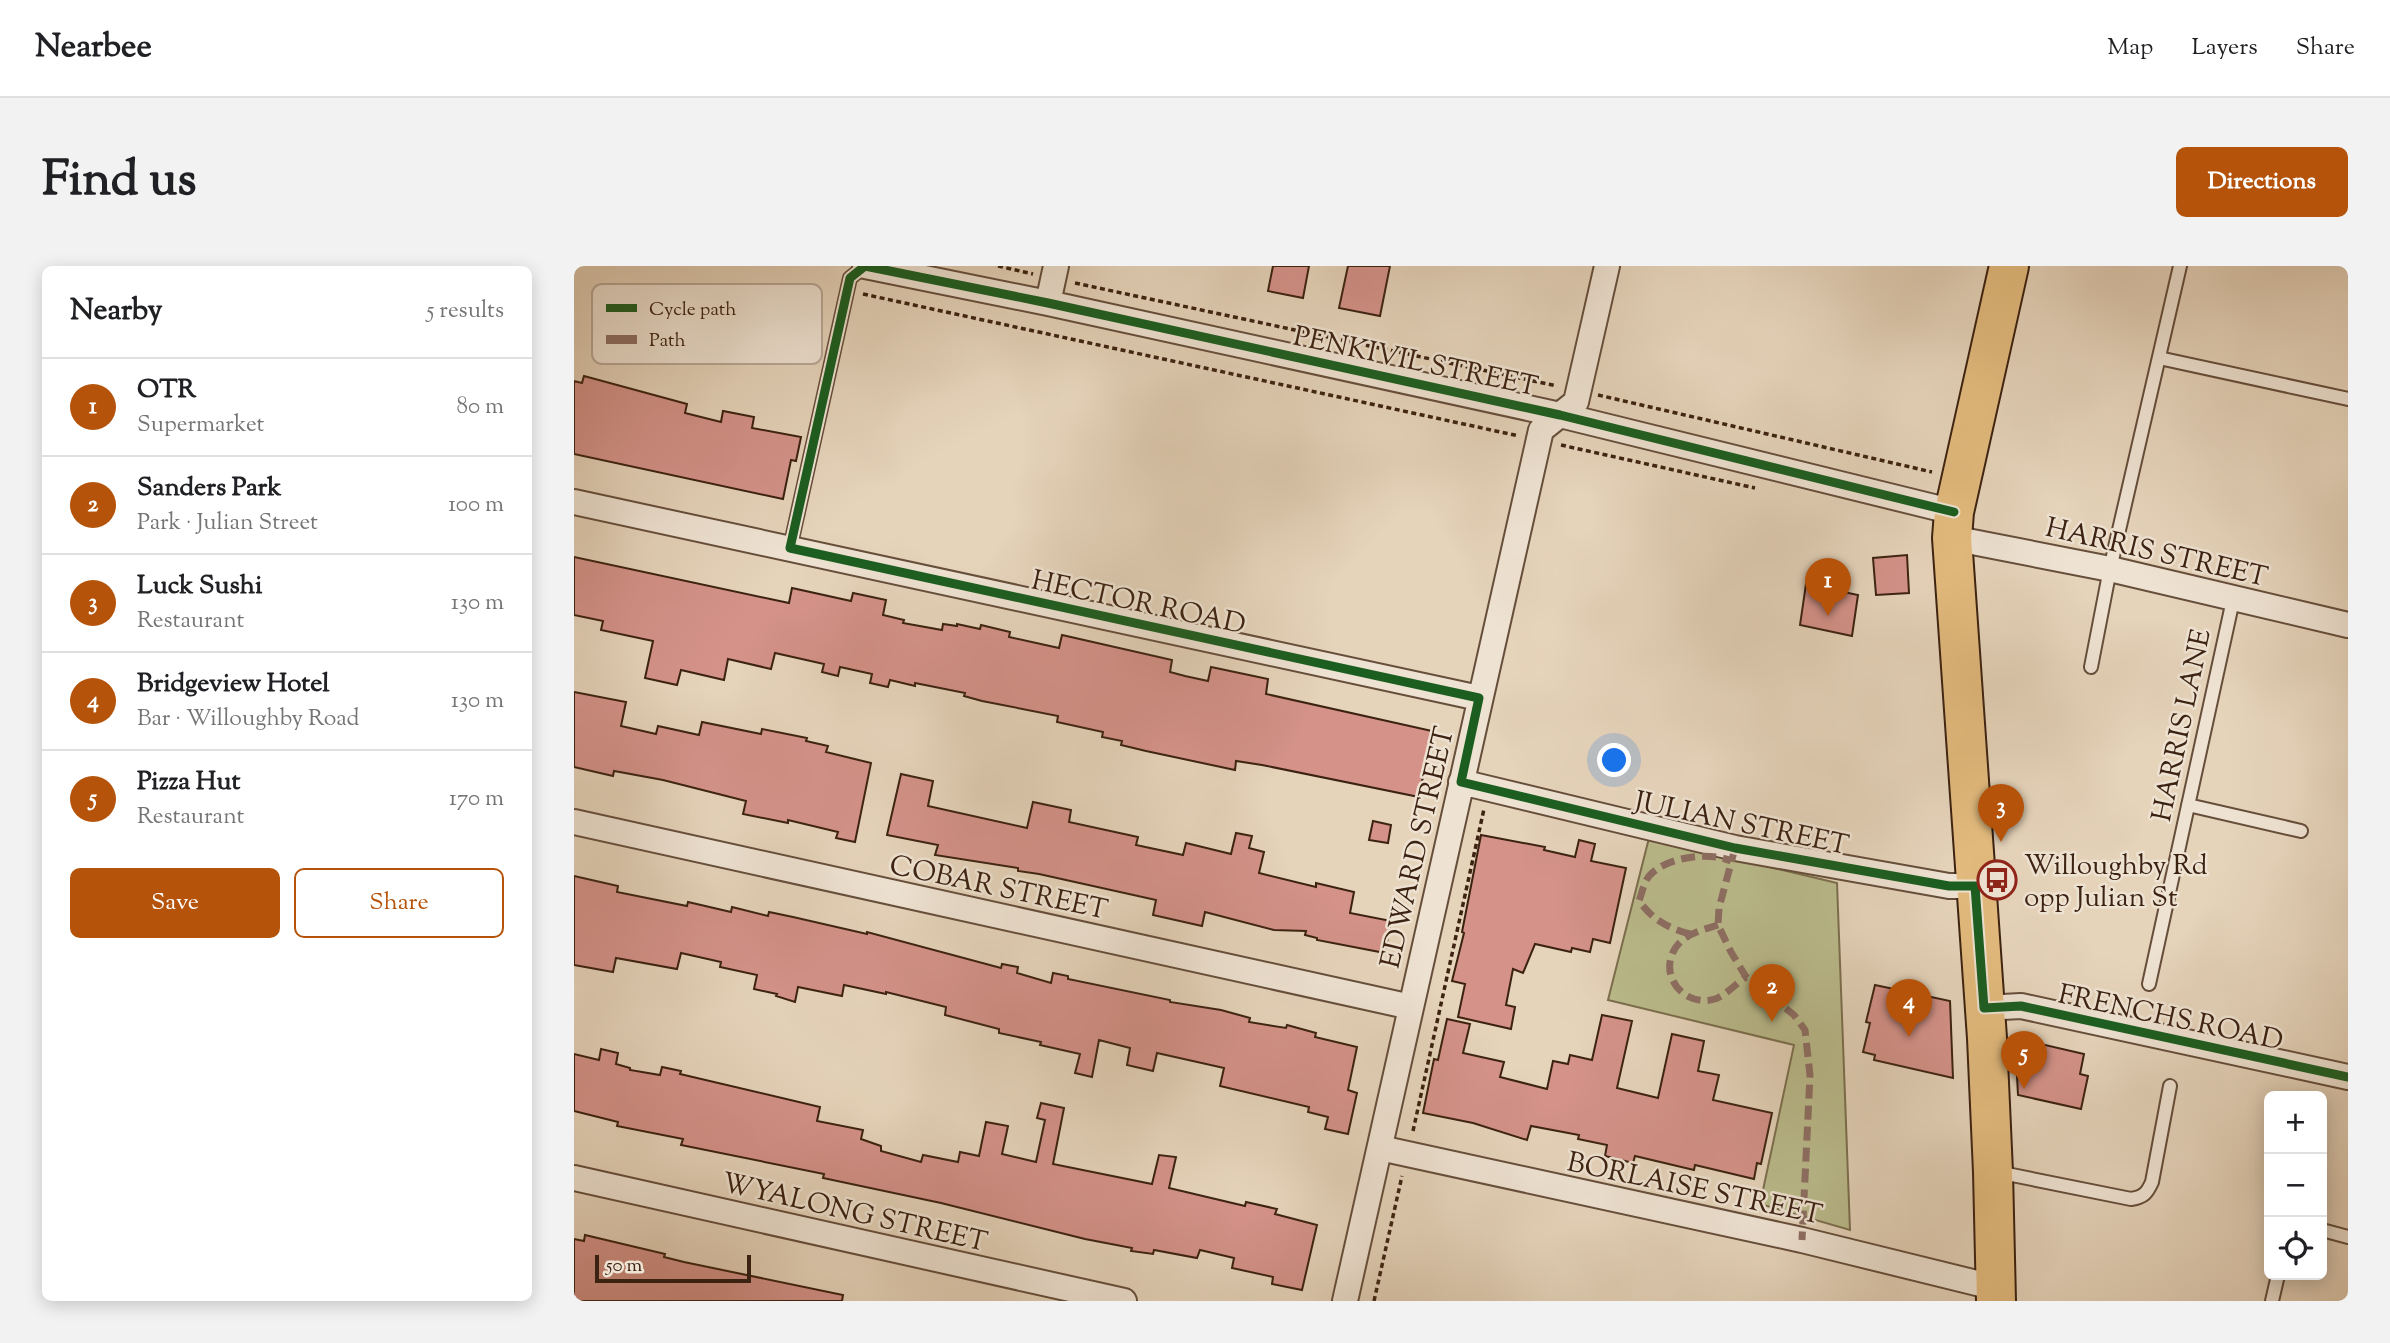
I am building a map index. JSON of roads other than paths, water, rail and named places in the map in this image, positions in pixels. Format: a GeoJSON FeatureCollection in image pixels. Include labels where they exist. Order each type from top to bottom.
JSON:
{"type":"FeatureCollection","features":[{"type":"Feature","properties":{"kind":"main road"},"geometry":{"type":"LineString","coordinates":[[1997,1294],[1984,1008],[1953,525],[2009,266]]}},
{"type":"Feature","properties":{"kind":"street","name":"PENKIVIL STREET"},"geometry":{"type":"LineString","coordinates":[[865,266],[1048,303],[1560,415],[1911,503],[1953,525]]}},
{"type":"Feature","properties":{"kind":"street","name":"EDWARD STREET"},"geometry":{"type":"LineString","coordinates":[[1345,1301],[1541,430],[1576,402],[1607,266]]}},
{"type":"Feature","properties":{"kind":"street"},"geometry":{"type":"LineString","coordinates":[[1048,303],[1055,272]]}},
{"type":"Feature","properties":{"kind":"street","name":"HECTOR ROAD"},"geometry":{"type":"LineString","coordinates":[[574,502],[1479,698]]}},
{"type":"Feature","properties":{"kind":"street","name":"HARRIS STREET"},"geometry":{"type":"LineString","coordinates":[[1953,525],[2109,569],[2348,625]]}},
{"type":"Feature","properties":{"kind":"street","name":"JULIAN STREET"},"geometry":{"type":"LineString","coordinates":[[1461,782],[1735,848],[1950,886],[1975,886]]}},
{"type":"Feature","properties":{"kind":"street","name":"COBAR STREET"},"geometry":{"type":"LineString","coordinates":[[574,822],[1410,1007]]}},
{"type":"Feature","properties":{"kind":"street","name":"FRENCHS ROAD"},"geometry":{"type":"LineString","coordinates":[[1984,1008],[2021,1006],[2348,1077]]}},
{"type":"Feature","properties":{"kind":"street","name":"BORLAISE STREET"},"geometry":{"type":"LineString","coordinates":[[1380,1148],[1802,1240],[1997,1294]]}},
{"type":"Feature","properties":{"kind":"street","name":"WYALONG STREET"},"geometry":{"type":"LineString","coordinates":[[574,1178],[1124,1301]]}},
{"type":"Feature","properties":{"kind":"lane"},"geometry":{"type":"LineString","coordinates":[[790,548],[850,278],[865,266]]}},
{"type":"Feature","properties":{"kind":"lane"},"geometry":{"type":"LineString","coordinates":[[2091,667],[2109,569],[2180,266]]}},
{"type":"Feature","properties":{"kind":"lane"},"geometry":{"type":"LineString","coordinates":[[2159,358],[2348,399]]}},
{"type":"Feature","properties":{"kind":"lane","name":"HARRIS LANE"},"geometry":{"type":"LineString","coordinates":[[2149,984],[2233,600]]}},
{"type":"Feature","properties":{"kind":"lane"},"geometry":{"type":"LineString","coordinates":[[2188,805],[2301,831]]}},
{"type":"Feature","properties":{"kind":"lane"},"geometry":{"type":"LineString","coordinates":[[1993,1171],[2131,1199],[2141,1198],[2147,1193],[2151,1182],[2170,1086]]}},
{"type":"Feature","properties":{"kind":"lane"},"geometry":{"type":"LineString","coordinates":[[2327,1231],[2348,1237]]}},
{"type":"Feature","properties":{"kind":"lane"},"geometry":{"type":"LineString","coordinates":[[2272,1301],[2277,1280]]}},
{"type":"Feature","properties":{"kind":"place","name":"OTR"},"geometry":{"type":"Point","coordinates":[1828,616]}},
{"type":"Feature","properties":{"kind":"place","name":"Luck Sushi"},"geometry":{"type":"Point","coordinates":[2001,842]}},
{"type":"Feature","properties":{"kind":"place","name":"Willoughby Rd opp Julian St"},"geometry":{"type":"Point","coordinates":[1997,880]}},
{"type":"Feature","properties":{"kind":"place","name":"Sanders Park"},"geometry":{"type":"Point","coordinates":[1772,1022]}},
{"type":"Feature","properties":{"kind":"place","name":"Bridgeview Hotel"},"geometry":{"type":"Point","coordinates":[1909,1037]}},
{"type":"Feature","properties":{"kind":"place","name":"Pizza Hut"},"geometry":{"type":"Point","coordinates":[2024,1089]}}]}
